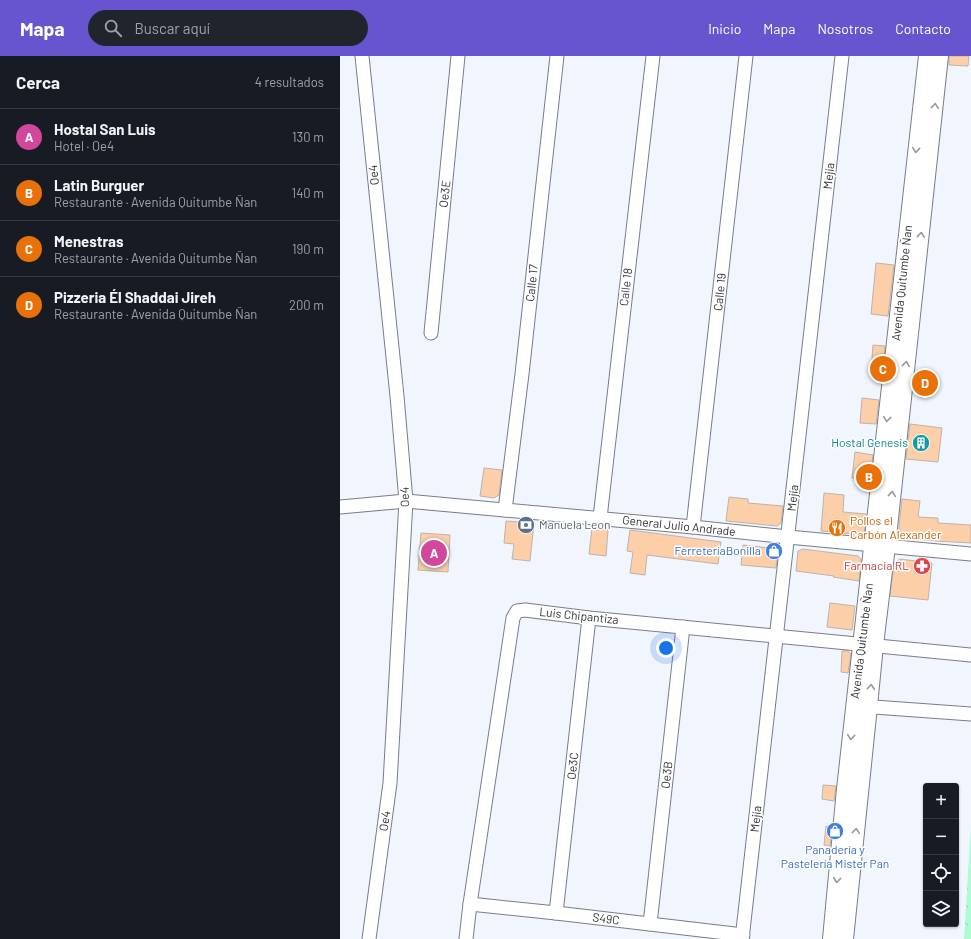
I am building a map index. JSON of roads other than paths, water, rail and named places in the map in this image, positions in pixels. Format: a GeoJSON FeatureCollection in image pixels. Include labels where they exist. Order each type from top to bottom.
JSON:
{"type":"FeatureCollection","features":[{"type":"Feature","properties":{"kind":"street","name":"Oe4"},"geometry":{"type":"LineString","coordinates":[[362,56],[397,396],[406,501],[390,783],[369,939]]}},
{"type":"Feature","properties":{"kind":"street","name":"Oe3E"},"geometry":{"type":"LineString","coordinates":[[432,332],[458,56]]}},
{"type":"Feature","properties":{"kind":"street","name":"Calle 17"},"geometry":{"type":"LineString","coordinates":[[506,510],[557,56]]}},
{"type":"Feature","properties":{"kind":"street","name":"Calle 18"},"geometry":{"type":"LineString","coordinates":[[600,518],[653,56]]}},
{"type":"Feature","properties":{"kind":"street","name":"Calle 19"},"geometry":{"type":"LineString","coordinates":[[693,527],[746,56]]}},
{"type":"Feature","properties":{"kind":"street","name":"Mejía"},"geometry":{"type":"LineString","coordinates":[[742,937],[842,56]]}},
{"type":"Feature","properties":{"kind":"street","name":"Avenida Quitumbe Ñan"},"geometry":{"type":"LineString","coordinates":[[880,546],[927,56]]}},
{"type":"Feature","properties":{"kind":"street","name":"Avenida Quitumbe Ñan"},"geometry":{"type":"LineString","coordinates":[[845,939],[868,644],[940,56]]}},
{"type":"Feature","properties":{"kind":"street","name":"General Julio Andrade"},"geometry":{"type":"LineString","coordinates":[[340,506],[406,501],[971,554]]}},
{"type":"Feature","properties":{"kind":"street","name":"Luis Chipantiza"},"geometry":{"type":"LineString","coordinates":[[466,939],[513,618],[517,611],[525,610],[589,618],[971,655]]}},
{"type":"Feature","properties":{"kind":"street","name":"Oe3C"},"geometry":{"type":"LineString","coordinates":[[556,913],[589,618]]}},
{"type":"Feature","properties":{"kind":"street","name":"Oe3B"},"geometry":{"type":"LineString","coordinates":[[650,924],[683,627]]}},
{"type":"Feature","properties":{"kind":"street","name":"Avenida Quitumbe Ñan"},"geometry":{"type":"LineString","coordinates":[[831,939],[844,805],[862,706]]}},
{"type":"Feature","properties":{"kind":"street"},"geometry":{"type":"LineString","coordinates":[[862,706],[971,714]]}},
{"type":"Feature","properties":{"kind":"street","name":"S49C"},"geometry":{"type":"LineString","coordinates":[[470,904],[650,924],[742,937]]}},
{"type":"Feature","properties":{"kind":"place","name":"Menestras"},"geometry":{"type":"Point","coordinates":[883,369]}},
{"type":"Feature","properties":{"kind":"place","name":"Pizzeria Él Shaddai Jireh"},"geometry":{"type":"Point","coordinates":[925,383]}},
{"type":"Feature","properties":{"kind":"place","name":"Hostal Genesis"},"geometry":{"type":"Point","coordinates":[921,443]}},
{"type":"Feature","properties":{"kind":"place","name":"Latin Burguer"},"geometry":{"type":"Point","coordinates":[869,477]}},
{"type":"Feature","properties":{"kind":"place","name":"Manuela Leon"},"geometry":{"type":"Point","coordinates":[526,525]}},
{"type":"Feature","properties":{"kind":"place","name":"Pollos el Carbón Alexander"},"geometry":{"type":"Point","coordinates":[837,528]}},
{"type":"Feature","properties":{"kind":"place","name":"FerreteríaBonilla"},"geometry":{"type":"Point","coordinates":[774,551]}},
{"type":"Feature","properties":{"kind":"place","name":"Hostal San Luis"},"geometry":{"type":"Point","coordinates":[434,553]}},
{"type":"Feature","properties":{"kind":"place","name":"Farmacia RL"},"geometry":{"type":"Point","coordinates":[922,566]}},
{"type":"Feature","properties":{"kind":"place","name":"Panadería y Pastelería Mister Pan"},"geometry":{"type":"Point","coordinates":[835,831]}}]}
